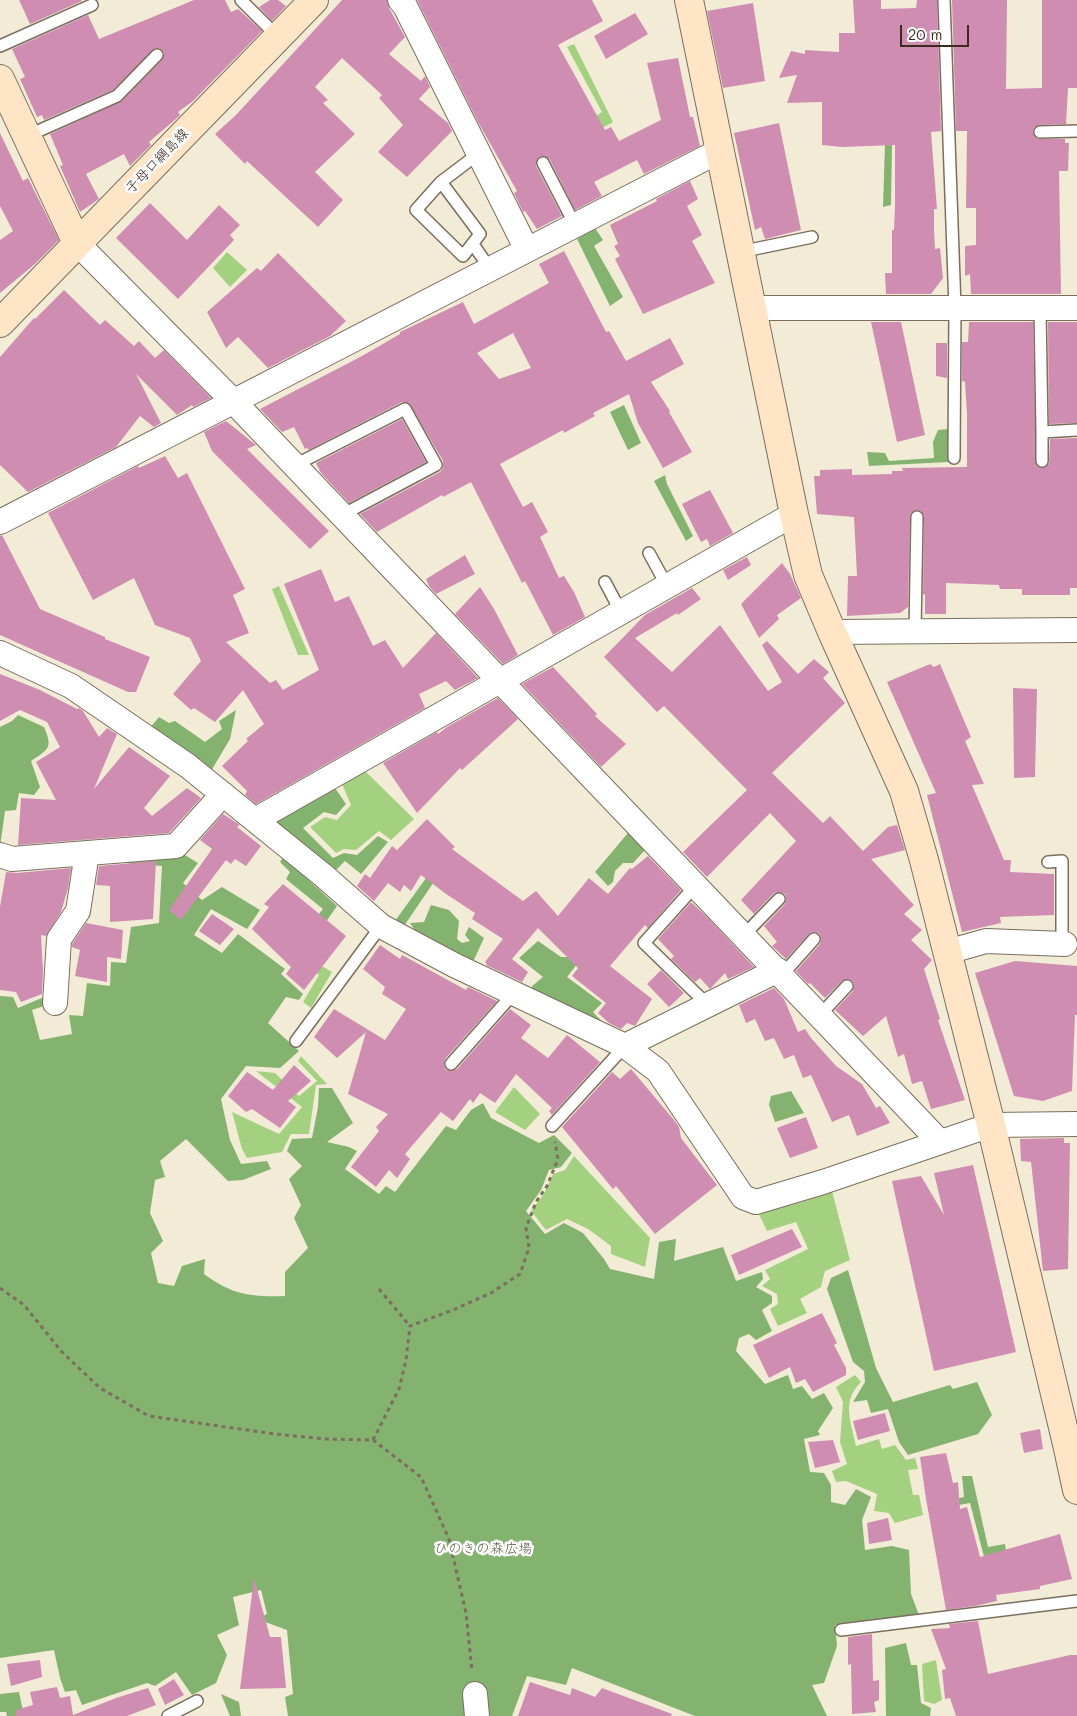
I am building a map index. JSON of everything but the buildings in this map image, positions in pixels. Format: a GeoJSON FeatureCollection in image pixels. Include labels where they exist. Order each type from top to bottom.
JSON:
{"type":"FeatureCollection","features":[{"type":"Feature","properties":{"kind":"street","name":"子母口綱島線"},"geometry":{"type":"LineString","coordinates":[[0,323],[314,0]]}},
{"type":"Feature","properties":{"kind":"street"},"geometry":{"type":"LineString","coordinates":[[400,0],[405,6],[527,250]]}},
{"type":"Feature","properties":{"kind":"street"},"geometry":{"type":"LineString","coordinates":[[689,0],[808,575],[904,791],[924,860],[1072,1444],[1077,1490]]}},
{"type":"Feature","properties":{"kind":"street"},"geometry":{"type":"LineString","coordinates":[[0,79],[77,243],[295,465],[940,1142]]}},
{"type":"Feature","properties":{"kind":"street"},"geometry":{"type":"LineString","coordinates":[[0,522],[719,151]]}},
{"type":"Feature","properties":{"kind":"street"},"geometry":{"type":"LineString","coordinates":[[752,308],[1077,308]]}},
{"type":"Feature","properties":{"kind":"street"},"geometry":{"type":"LineString","coordinates":[[255,820],[794,514]]}},
{"type":"Feature","properties":{"kind":"street"},"geometry":{"type":"LineString","coordinates":[[832,632],[1077,630]]}},
{"type":"Feature","properties":{"kind":"street"},"geometry":{"type":"LineString","coordinates":[[0,653],[71,686],[188,766],[324,876],[381,926],[454,966],[625,1046],[658,1071],[743,1197],[756,1202],[823,1182],[991,1125],[1077,1124]]}},
{"type":"Feature","properties":{"kind":"street"},"geometry":{"type":"LineString","coordinates":[[0,856],[12,859],[176,846],[222,794]]}},
{"type":"Feature","properties":{"kind":"street"},"geometry":{"type":"LineString","coordinates":[[55,1003],[59,939],[78,911],[87,853]]}},
{"type":"Feature","properties":{"kind":"street"},"geometry":{"type":"LineString","coordinates":[[947,952],[986,941],[1064,944]]}},
{"type":"Feature","properties":{"kind":"street"},"geometry":{"type":"LineString","coordinates":[[625,1046],[708,1005],[780,973]]}},
{"type":"Feature","properties":{"kind":"lane"},"geometry":{"type":"LineString","coordinates":[[242,0],[278,37]]}},
{"type":"Feature","properties":{"kind":"lane"},"geometry":{"type":"LineString","coordinates":[[944,0],[955,308],[954,458]]}},
{"type":"Feature","properties":{"kind":"lane"},"geometry":{"type":"LineString","coordinates":[[0,46],[92,5]]}},
{"type":"Feature","properties":{"kind":"lane"},"geometry":{"type":"LineString","coordinates":[[27,136],[117,96],[157,55]]}},
{"type":"Feature","properties":{"kind":"lane"},"geometry":{"type":"LineString","coordinates":[[1040,132],[1077,132]]}},
{"type":"Feature","properties":{"kind":"lane"},"geometry":{"type":"LineString","coordinates":[[441,182],[480,234],[463,256],[416,210],[441,182],[478,154]]}},
{"type":"Feature","properties":{"kind":"lane"},"geometry":{"type":"LineString","coordinates":[[543,163],[575,225]]}},
{"type":"Feature","properties":{"kind":"lane"},"geometry":{"type":"LineString","coordinates":[[740,252],[812,236]]}},
{"type":"Feature","properties":{"kind":"lane"},"geometry":{"type":"LineString","coordinates":[[473,244],[490,269]]}},
{"type":"Feature","properties":{"kind":"lane"},"geometry":{"type":"LineString","coordinates":[[1040,308],[1042,461]]}},
{"type":"Feature","properties":{"kind":"lane"},"geometry":{"type":"LineString","coordinates":[[295,465],[405,409],[436,465],[342,515]]}},
{"type":"Feature","properties":{"kind":"lane"},"geometry":{"type":"LineString","coordinates":[[1042,432],[1077,430]]}},
{"type":"Feature","properties":{"kind":"lane"},"geometry":{"type":"LineString","coordinates":[[915,631],[917,517]]}},
{"type":"Feature","properties":{"kind":"lane"},"geometry":{"type":"LineString","coordinates":[[650,553],[668,586]]}},
{"type":"Feature","properties":{"kind":"lane"},"geometry":{"type":"LineString","coordinates":[[605,582],[621,612]]}},
{"type":"Feature","properties":{"kind":"lane"},"geometry":{"type":"LineString","coordinates":[[1048,862],[1062,861],[1064,944]]}},
{"type":"Feature","properties":{"kind":"lane"},"geometry":{"type":"LineString","coordinates":[[696,885],[644,943],[708,1005]]}},
{"type":"Feature","properties":{"kind":"lane"},"geometry":{"type":"LineString","coordinates":[[744,935],[779,899]]}},
{"type":"Feature","properties":{"kind":"lane"},"geometry":{"type":"LineString","coordinates":[[296,1041],[381,926]]}},
{"type":"Feature","properties":{"kind":"lane"},"geometry":{"type":"LineString","coordinates":[[780,973],[814,939]]}},
{"type":"Feature","properties":{"kind":"lane"},"geometry":{"type":"LineString","coordinates":[[820,1015],[847,986]]}},
{"type":"Feature","properties":{"kind":"lane"},"geometry":{"type":"LineString","coordinates":[[451,1064],[513,994]]}},
{"type":"Feature","properties":{"kind":"lane"},"geometry":{"type":"LineString","coordinates":[[552,1126],[625,1046]]}},
{"type":"Feature","properties":{"kind":"lane"},"geometry":{"type":"LineString","coordinates":[[841,1630],[1077,1601]]}},
{"type":"Feature","properties":{"kind":"lane"},"geometry":{"type":"LineString","coordinates":[[168,1716],[197,1701]]}},
{"type":"Feature","properties":{"kind":"path"},"geometry":{"type":"LineString","coordinates":[[410,1326],[491,1293],[520,1274],[529,1248],[526,1228],[536,1202],[547,1186],[558,1159],[552,1126]]}},
{"type":"Feature","properties":{"kind":"path"},"geometry":{"type":"LineString","coordinates":[[0,1288],[24,1305],[62,1352],[100,1388],[149,1416],[275,1434],[326,1439],[373,1440],[421,1478],[449,1539],[466,1613],[472,1671]]}},
{"type":"Feature","properties":{"kind":"path"},"geometry":{"type":"LineString","coordinates":[[373,1440],[399,1389],[406,1360],[410,1326],[379,1289]]}},
{"type":"Feature","properties":{"kind":"green space"},"geometry":{"type":"Polygon","coordinates":[[[574,44],[613,122],[583,139],[577,129],[602,112],[567,47],[574,44]]]}},
{"type":"Feature","properties":{"kind":"green space"},"geometry":{"type":"Polygon","coordinates":[[[892,144],[891,205],[883,207],[885,145],[892,144]]]}},
{"type":"Feature","properties":{"kind":"green space"},"geometry":{"type":"Polygon","coordinates":[[[595,228],[603,240],[594,246],[623,297],[610,306],[577,239],[595,228]]]}},
{"type":"Feature","properties":{"kind":"green space"},"geometry":{"type":"Polygon","coordinates":[[[227,252],[247,270],[230,287],[213,268],[227,252]]]}},
{"type":"Feature","properties":{"kind":"green space"},"geometry":{"type":"Polygon","coordinates":[[[624,405],[641,443],[628,450],[610,412],[624,405]]]}},
{"type":"Feature","properties":{"kind":"green space"},"geometry":{"type":"Polygon","coordinates":[[[948,429],[948,462],[869,466],[867,452],[885,453],[889,461],[934,458],[933,442],[938,430],[948,429]]]}},
{"type":"Feature","properties":{"kind":"green space"},"geometry":{"type":"Polygon","coordinates":[[[665,475],[667,484],[693,536],[686,541],[654,481],[665,475]]]}},
{"type":"Feature","properties":{"kind":"green space"},"geometry":{"type":"Polygon","coordinates":[[[279,586],[309,655],[298,655],[272,589],[279,586]]]}},
{"type":"Feature","properties":{"kind":"green space"},"geometry":{"type":"Polygon","coordinates":[[[236,710],[230,739],[211,771],[150,728],[159,717],[169,723],[175,721],[205,742],[222,729],[219,721],[236,710]]]}},
{"type":"Feature","properties":{"kind":"green space"},"geometry":{"type":"Polygon","coordinates":[[[18,715],[44,727],[49,744],[42,754],[31,761],[40,787],[34,795],[19,793],[16,810],[5,811],[0,847],[0,727],[12,721],[18,715]]]}},
{"type":"Feature","properties":{"kind":"green space"},"geometry":{"type":"Polygon","coordinates":[[[365,771],[414,819],[391,840],[379,831],[356,850],[344,849],[336,853],[310,827],[325,817],[337,820],[351,805],[342,784],[365,771]]]}},
{"type":"Feature","properties":{"kind":"green space"},"geometry":{"type":"Polygon","coordinates":[[[335,788],[346,804],[336,815],[324,812],[303,828],[333,858],[344,853],[357,855],[378,836],[388,842],[361,874],[345,861],[333,873],[272,822],[335,788]]]}},
{"type":"Feature","properties":{"kind":"green space"},"geometry":{"type":"Polygon","coordinates":[[[628,833],[645,850],[633,863],[623,863],[615,871],[613,882],[608,886],[595,872],[628,833]]]}},
{"type":"Feature","properties":{"kind":"green space","name":"ひのきの森広場"},"geometry":{"type":"Polygon","coordinates":[[[180,852],[198,863],[183,883],[202,900],[222,887],[260,910],[247,929],[211,909],[194,935],[222,953],[238,934],[285,969],[281,974],[303,994],[299,1000],[286,997],[268,1023],[299,1051],[280,1068],[246,1066],[221,1099],[230,1140],[241,1164],[267,1161],[271,1169],[243,1180],[228,1181],[186,1139],[160,1161],[165,1177],[155,1180],[150,1213],[163,1241],[151,1253],[158,1283],[174,1286],[182,1266],[205,1259],[204,1274],[224,1286],[252,1295],[285,1296],[285,1272],[308,1248],[294,1218],[301,1205],[289,1179],[302,1166],[287,1151],[292,1139],[312,1138],[318,1107],[319,1088],[332,1088],[353,1123],[327,1142],[349,1147],[357,1151],[345,1169],[379,1194],[386,1186],[395,1192],[446,1126],[456,1130],[471,1110],[483,1103],[491,1118],[539,1143],[554,1135],[572,1153],[561,1167],[549,1170],[541,1190],[526,1211],[545,1234],[564,1223],[583,1233],[610,1269],[654,1279],[659,1242],[676,1239],[674,1261],[723,1247],[736,1281],[762,1272],[763,1279],[756,1287],[772,1296],[772,1303],[762,1310],[772,1331],[756,1340],[749,1334],[739,1338],[736,1351],[765,1384],[788,1375],[793,1389],[802,1386],[812,1399],[824,1393],[833,1408],[818,1431],[820,1435],[804,1439],[810,1472],[824,1473],[831,1485],[831,1502],[845,1505],[856,1489],[871,1497],[862,1520],[865,1550],[892,1546],[909,1550],[911,1594],[919,1615],[835,1625],[837,1646],[824,1683],[812,1685],[827,1716],[695,1716],[572,1668],[566,1685],[527,1676],[512,1716],[288,1716],[285,1697],[293,1694],[287,1630],[257,1619],[267,1614],[261,1590],[233,1597],[239,1625],[217,1635],[227,1655],[216,1683],[192,1695],[176,1672],[155,1686],[147,1683],[82,1705],[76,1690],[65,1692],[54,1650],[0,1658],[0,996],[13,997],[18,1008],[44,997],[47,1005],[32,1010],[40,1040],[72,1034],[69,1015],[83,1016],[87,983],[110,986],[111,962],[126,963],[131,927],[159,923],[162,866],[113,862],[180,852]]]}},
{"type":"Feature","properties":{"kind":"green space"},"geometry":{"type":"Polygon","coordinates":[[[283,857],[337,906],[316,936],[299,937],[323,909],[286,879],[290,872],[280,862],[283,857]]]}},
{"type":"Feature","properties":{"kind":"green space"},"geometry":{"type":"Polygon","coordinates":[[[434,867],[442,870],[404,926],[395,921],[434,867]]]}},
{"type":"Feature","properties":{"kind":"green space"},"geometry":{"type":"Polygon","coordinates":[[[431,905],[449,910],[459,921],[457,939],[462,943],[470,941],[465,935],[469,927],[484,938],[473,962],[419,937],[410,923],[424,922],[431,905]]]}},
{"type":"Feature","properties":{"kind":"green space"},"geometry":{"type":"Polygon","coordinates":[[[538,941],[561,957],[570,957],[578,963],[567,977],[602,1003],[593,1012],[611,1031],[533,992],[532,986],[543,977],[519,958],[538,941]]]}},
{"type":"Feature","properties":{"kind":"green space"},"geometry":{"type":"Polygon","coordinates":[[[312,960],[332,972],[311,1008],[303,1002],[319,975],[309,966],[312,960]]]}},
{"type":"Feature","properties":{"kind":"green space"},"geometry":{"type":"Polygon","coordinates":[[[301,1056],[327,1084],[316,1085],[309,1134],[291,1134],[282,1152],[247,1158],[242,1149],[232,1112],[279,1134],[302,1107],[256,1071],[275,1073],[299,1096],[317,1081],[298,1061],[301,1056]]]}},
{"type":"Feature","properties":{"kind":"green space"},"geometry":{"type":"Polygon","coordinates":[[[514,1087],[540,1114],[525,1130],[495,1112],[514,1087]]]}},
{"type":"Feature","properties":{"kind":"green space"},"geometry":{"type":"Polygon","coordinates":[[[791,1091],[804,1113],[775,1122],[769,1105],[771,1096],[791,1091]]]}},
{"type":"Feature","properties":{"kind":"green space"},"geometry":{"type":"Polygon","coordinates":[[[574,1156],[650,1238],[645,1267],[611,1254],[611,1246],[588,1229],[567,1219],[546,1230],[531,1211],[544,1194],[553,1174],[565,1170],[574,1156]]]}},
{"type":"Feature","properties":{"kind":"green space"},"geometry":{"type":"Polygon","coordinates":[[[832,1191],[850,1260],[825,1271],[821,1287],[800,1299],[807,1313],[778,1326],[770,1309],[778,1304],[777,1294],[762,1286],[770,1279],[765,1270],[808,1249],[796,1222],[767,1231],[757,1210],[795,1204],[832,1191]]]}},
{"type":"Feature","properties":{"kind":"green space"},"geometry":{"type":"Polygon","coordinates":[[[848,1270],[876,1368],[893,1402],[950,1385],[953,1389],[977,1382],[992,1415],[978,1434],[908,1455],[899,1442],[888,1409],[871,1413],[867,1400],[853,1402],[865,1382],[864,1371],[853,1362],[827,1289],[831,1278],[848,1270]]]}},
{"type":"Feature","properties":{"kind":"green space"},"geometry":{"type":"Polygon","coordinates":[[[855,1375],[861,1382],[851,1397],[849,1412],[856,1446],[879,1439],[882,1449],[895,1445],[906,1460],[915,1458],[918,1469],[908,1470],[913,1495],[919,1495],[923,1515],[895,1523],[889,1513],[874,1511],[877,1494],[846,1481],[836,1482],[832,1471],[847,1464],[840,1442],[843,1402],[836,1387],[855,1375]]]}},
{"type":"Feature","properties":{"kind":"green space"},"geometry":{"type":"Polygon","coordinates":[[[962,1476],[972,1476],[988,1547],[1005,1544],[1011,1581],[987,1568],[970,1503],[948,1507],[946,1501],[964,1497],[962,1476]]]}},
{"type":"Feature","properties":{"kind":"green space"},"geometry":{"type":"Polygon","coordinates":[[[906,1643],[911,1665],[917,1665],[921,1703],[931,1708],[930,1716],[886,1716],[885,1648],[906,1643]]]}},
{"type":"Feature","properties":{"kind":"green space"},"geometry":{"type":"Polygon","coordinates":[[[936,1660],[942,1700],[934,1704],[924,1701],[922,1664],[936,1660]]]}},
{"type":"Feature","properties":{"kind":"green space"},"geometry":{"type":"Polygon","coordinates":[[[19,1692],[24,1716],[7,1716],[6,1712],[0,1712],[0,1694],[19,1692]]]}},
{"type":"Feature","properties":{"kind":"green space"},"geometry":{"type":"Polygon","coordinates":[[[221,1694],[239,1702],[241,1716],[230,1716],[221,1694]]]}}]}
